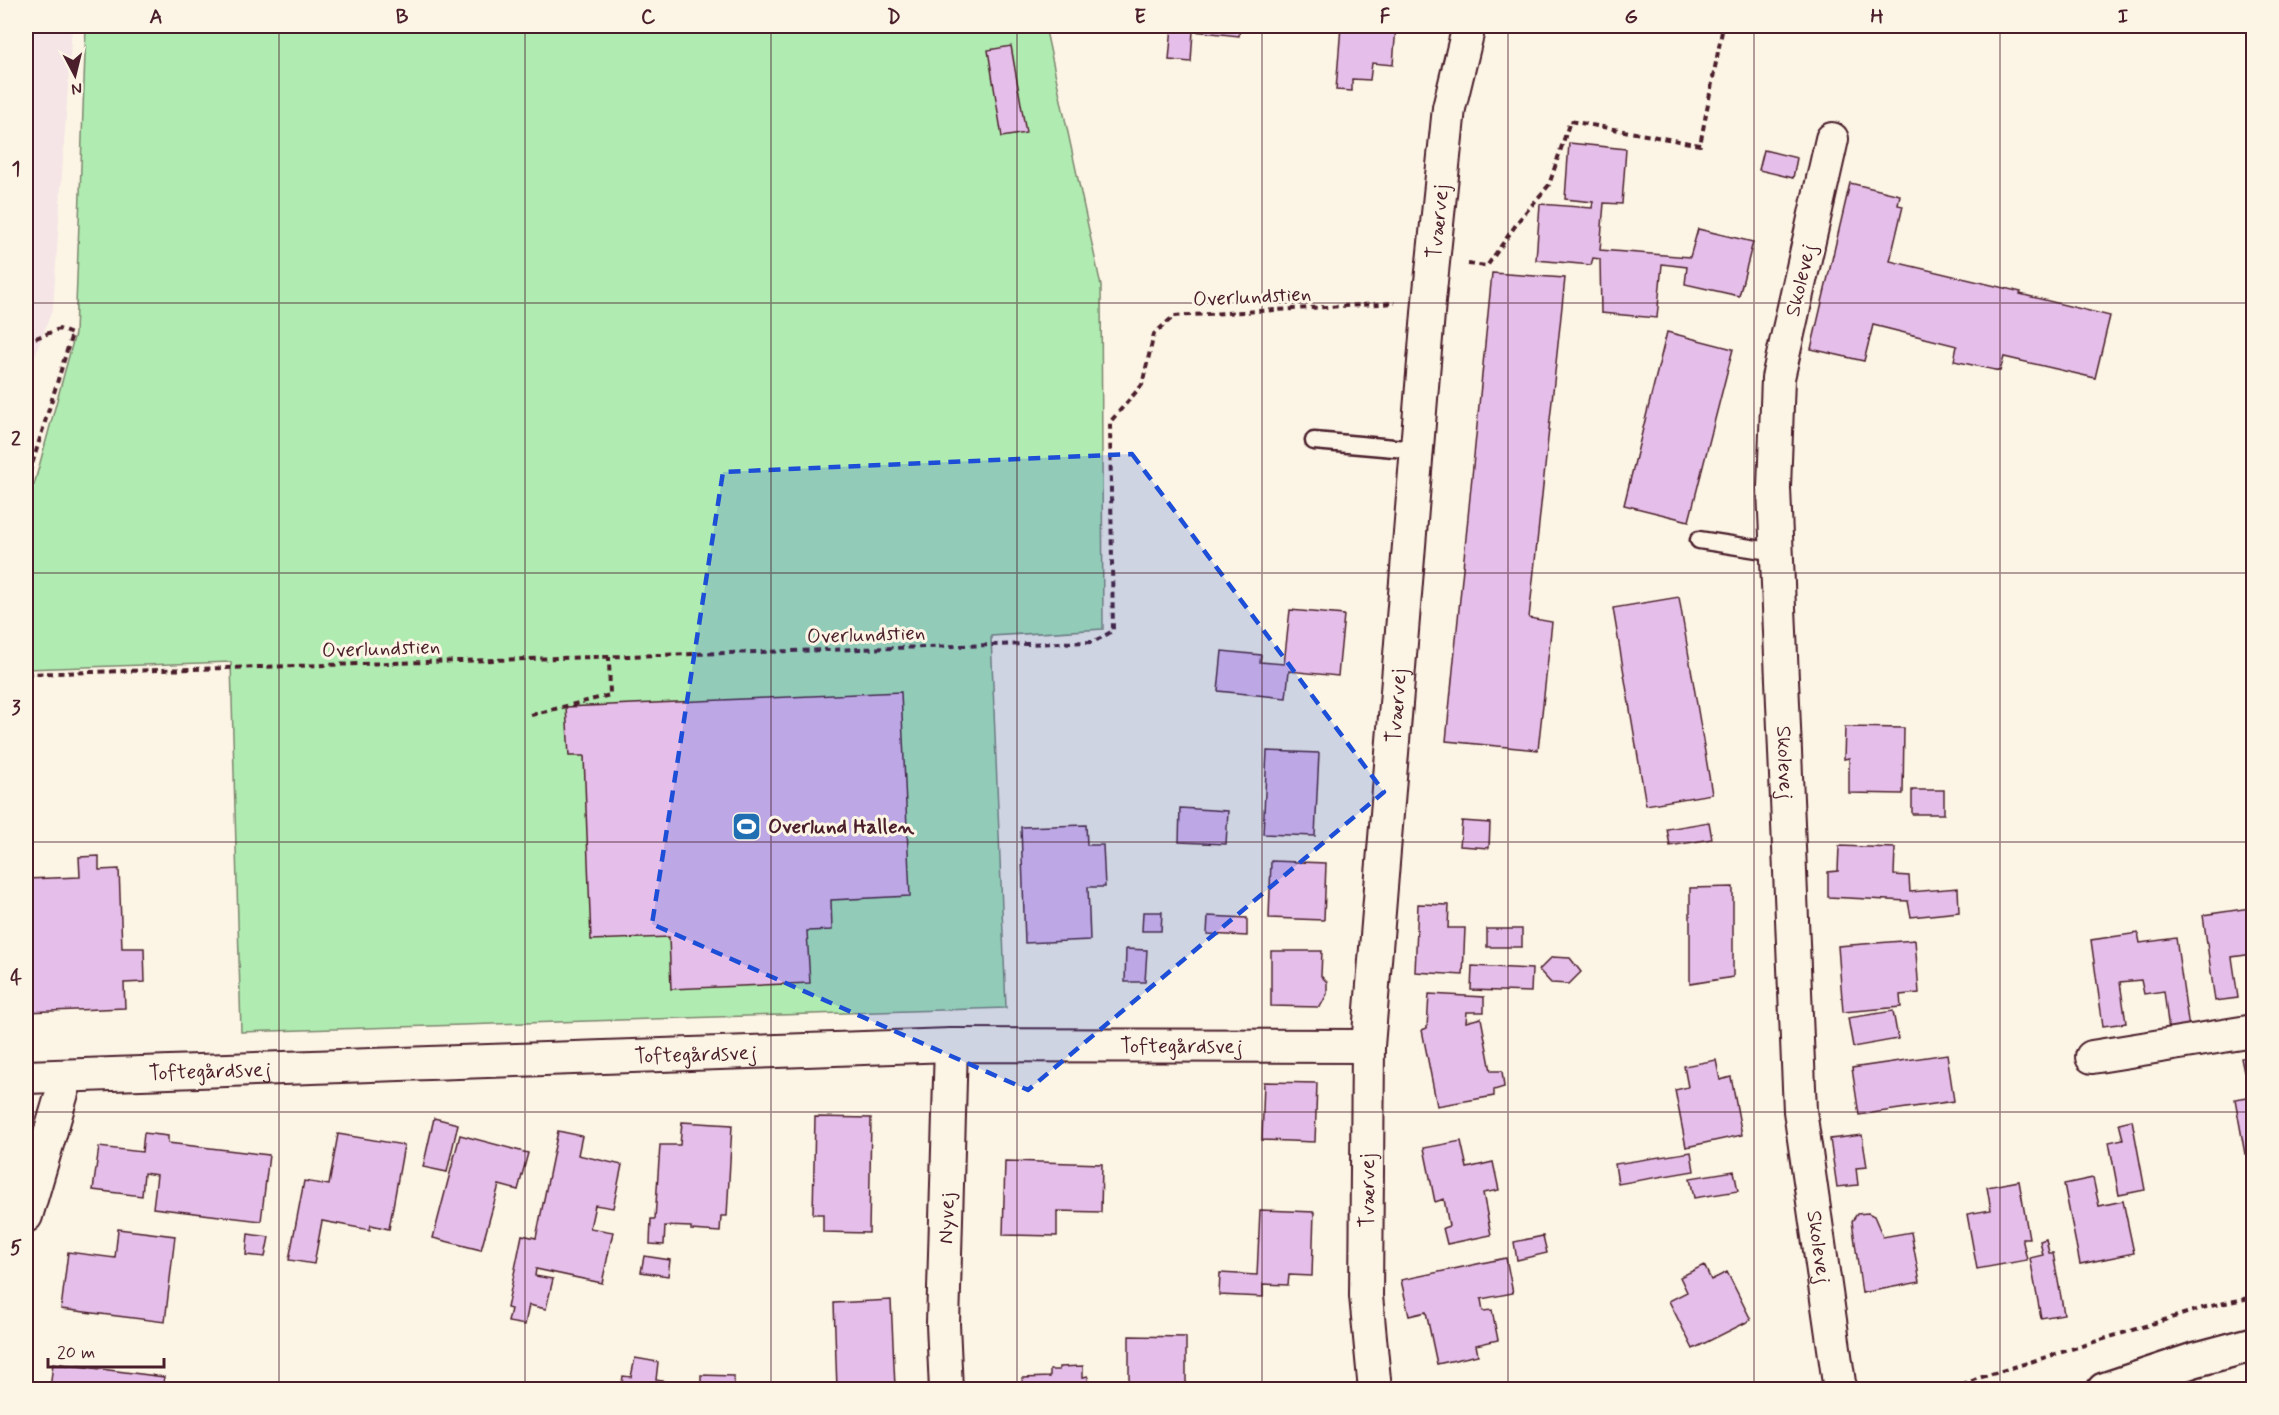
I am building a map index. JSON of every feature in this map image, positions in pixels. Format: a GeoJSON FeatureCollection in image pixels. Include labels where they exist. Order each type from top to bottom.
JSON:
{"type":"FeatureCollection","features":[{"type":"Feature","properties":{"kind":"street","name":"Tværvej"},"geometry":{"type":"LineString","coordinates":[[1376,1389],[1365,1296],[1368,1046],[1429,301],[1449,108],[1468,26]]}},
{"type":"Feature","properties":{"kind":"street","name":"Skolevej"},"geometry":{"type":"LineString","coordinates":[[1832,139],[1778,378],[1774,488],[1800,1111],[1840,1389]]}},
{"type":"Feature","properties":{"kind":"street"},"geometry":{"type":"LineString","coordinates":[[2092,1057],[2253,1031]]}},
{"type":"Feature","properties":{"kind":"street","name":"Toftegårdsvej"},"geometry":{"type":"LineString","coordinates":[[26,1077],[951,1045],[1368,1046]]}},
{"type":"Feature","properties":{"kind":"street","name":"Nyvej"},"geometry":{"type":"LineString","coordinates":[[946,1389],[943,1324],[951,1045]]}},
{"type":"Feature","properties":{"kind":"street"},"geometry":{"type":"LineString","coordinates":[[26,1216],[67,1076]]}},
{"type":"Feature","properties":{"kind":"street"},"geometry":{"type":"LineString","coordinates":[[2103,1389],[2253,1344]]}},
{"type":"Feature","properties":{"kind":"lane"},"geometry":{"type":"LineString","coordinates":[[1314,441],[1417,450]]}},
{"type":"Feature","properties":{"kind":"lane"},"geometry":{"type":"LineString","coordinates":[[1699,540],[1776,552]]}},
{"type":"Feature","properties":{"kind":"path"},"geometry":{"type":"LineString","coordinates":[[1433,261],[1487,266],[1520,219],[1549,185],[1570,121],[1700,145],[1723,26]]}},
{"type":"Feature","properties":{"kind":"path","name":"Overlundstien"},"geometry":{"type":"LineString","coordinates":[[26,674],[1093,642],[1113,631],[1110,422],[1142,385],[1154,334],[1174,316],[1429,301]]}},
{"type":"Feature","properties":{"kind":"path"},"geometry":{"type":"LineString","coordinates":[[26,342],[59,329],[72,334],[26,484]]}},
{"type":"Feature","properties":{"kind":"path"},"geometry":{"type":"LineString","coordinates":[[531,715],[610,695],[609,657]]}},
{"type":"Feature","properties":{"kind":"path"},"geometry":{"type":"LineString","coordinates":[[1952,1389],[1979,1378],[2206,1307],[2253,1297]]}},
{"type":"Feature","properties":{"kind":"highlighted area"},"geometry":{"type":"Polygon","coordinates":[[[1132,454],[1384,792],[1028,1090],[652,924],[723,472],[1132,454]]]}},
{"type":"Feature","properties":{"kind":"shaded area"},"geometry":{"type":"Polygon","coordinates":[[[26,26],[72,26],[53,308],[26,379],[26,26]]]}},
{"type":"Feature","properties":{"kind":"green space"},"geometry":{"type":"Polygon","coordinates":[[[86,26],[1045,26],[1101,286],[1103,629],[991,636],[1006,1008],[241,1032],[231,662],[26,669],[26,483],[34,485],[75,334],[86,26]]]}},
{"type":"Feature","properties":{"kind":"building"},"geometry":{"type":"Polygon","coordinates":[[[1172,26],[1240,26],[1239,36],[1193,31],[1191,62],[1169,60],[1172,26]]]}},
{"type":"Feature","properties":{"kind":"building"},"geometry":{"type":"Polygon","coordinates":[[[1341,26],[1396,26],[1393,65],[1372,63],[1370,80],[1352,79],[1352,91],[1336,90],[1341,26]]]}},
{"type":"Feature","properties":{"kind":"building"},"geometry":{"type":"Polygon","coordinates":[[[1011,46],[1026,133],[1002,137],[988,50],[1011,46]]]}},
{"type":"Feature","properties":{"kind":"building"},"geometry":{"type":"Polygon","coordinates":[[[1569,143],[1626,149],[1622,204],[1604,203],[1600,250],[1690,257],[1698,229],[1753,242],[1739,296],[1685,284],[1687,267],[1662,264],[1657,318],[1601,313],[1600,259],[1593,258],[1591,265],[1536,260],[1540,204],[1592,208],[1593,202],[1565,199],[1569,143]]]}},
{"type":"Feature","properties":{"kind":"building"},"geometry":{"type":"Polygon","coordinates":[[[1764,150],[1797,158],[1793,178],[1759,170],[1764,150]]]}},
{"type":"Feature","properties":{"kind":"building"},"geometry":{"type":"Polygon","coordinates":[[[1850,183],[1900,195],[1898,205],[1903,206],[1890,261],[2110,316],[2095,378],[2004,357],[2000,371],[1954,361],[1957,346],[1873,325],[1864,361],[1811,349],[1850,183]]]}},
{"type":"Feature","properties":{"kind":"building"},"geometry":{"type":"Polygon","coordinates":[[[1492,273],[1565,278],[1529,618],[1552,622],[1538,750],[1446,741],[1492,273]]]}},
{"type":"Feature","properties":{"kind":"building"},"geometry":{"type":"Polygon","coordinates":[[[1667,332],[1733,349],[1689,521],[1624,505],[1667,332]]]}},
{"type":"Feature","properties":{"kind":"building"},"geometry":{"type":"Polygon","coordinates":[[[1679,597],[1712,794],[1646,805],[1613,608],[1679,597]]]}},
{"type":"Feature","properties":{"kind":"building"},"geometry":{"type":"Polygon","coordinates":[[[1290,610],[1344,615],[1338,676],[1289,671],[1286,698],[1218,691],[1222,651],[1261,655],[1260,662],[1284,664],[1290,610]]]}},
{"type":"Feature","properties":{"kind":"building","name":"Overlund Hallen"},"geometry":{"type":"Polygon","coordinates":[[[901,692],[910,896],[831,900],[832,930],[807,931],[810,983],[671,989],[669,937],[591,940],[584,756],[569,756],[566,707],[901,692]]]}},
{"type":"Feature","properties":{"kind":"building"},"geometry":{"type":"Polygon","coordinates":[[[1845,727],[1904,728],[1903,794],[1849,793],[1849,758],[1844,759],[1845,727]]]}},
{"type":"Feature","properties":{"kind":"building"},"geometry":{"type":"Polygon","coordinates":[[[1267,751],[1319,753],[1315,836],[1263,834],[1267,751]]]}},
{"type":"Feature","properties":{"kind":"building"},"geometry":{"type":"Polygon","coordinates":[[[1912,790],[1944,790],[1944,814],[1912,814],[1912,790]]]}},
{"type":"Feature","properties":{"kind":"building"},"geometry":{"type":"Polygon","coordinates":[[[1180,808],[1228,811],[1226,844],[1179,842],[1180,808]]]}},
{"type":"Feature","properties":{"kind":"building"},"geometry":{"type":"Polygon","coordinates":[[[1462,821],[1490,823],[1489,848],[1460,846],[1462,821]]]}},
{"type":"Feature","properties":{"kind":"building"},"geometry":{"type":"Polygon","coordinates":[[[1709,822],[1712,839],[1670,846],[1667,829],[1709,822]]]}},
{"type":"Feature","properties":{"kind":"building"},"geometry":{"type":"Polygon","coordinates":[[[1086,825],[1087,845],[1103,845],[1105,887],[1088,887],[1090,940],[1025,943],[1021,827],[1086,825]]]}},
{"type":"Feature","properties":{"kind":"building"},"geometry":{"type":"Polygon","coordinates":[[[1839,846],[1895,848],[1894,875],[1909,876],[1910,892],[1958,888],[1959,912],[1911,917],[1908,901],[1828,897],[1828,872],[1838,871],[1839,846]]]}},
{"type":"Feature","properties":{"kind":"building"},"geometry":{"type":"Polygon","coordinates":[[[99,856],[99,870],[119,869],[122,948],[144,948],[145,982],[124,983],[125,1008],[26,1012],[26,879],[80,877],[79,857],[99,856]]]}},
{"type":"Feature","properties":{"kind":"building"},"geometry":{"type":"Polygon","coordinates":[[[1271,861],[1326,863],[1324,920],[1269,918],[1271,861]]]}},
{"type":"Feature","properties":{"kind":"building"},"geometry":{"type":"Polygon","coordinates":[[[1733,887],[1733,977],[1690,984],[1690,888],[1733,887]]]}},
{"type":"Feature","properties":{"kind":"building"},"geometry":{"type":"Polygon","coordinates":[[[1418,904],[1449,905],[1448,928],[1465,928],[1463,975],[1415,972],[1418,904]]]}},
{"type":"Feature","properties":{"kind":"building"},"geometry":{"type":"Polygon","coordinates":[[[2250,908],[2251,917],[2254,917],[2254,957],[2253,954],[2232,957],[2238,998],[2215,1001],[2203,915],[2250,908]]]}},
{"type":"Feature","properties":{"kind":"building"},"geometry":{"type":"Polygon","coordinates":[[[1143,912],[1162,912],[1161,931],[1142,931],[1143,912]]]}},
{"type":"Feature","properties":{"kind":"building"},"geometry":{"type":"Polygon","coordinates":[[[1208,916],[1247,918],[1247,936],[1207,934],[1208,916]]]}},
{"type":"Feature","properties":{"kind":"building"},"geometry":{"type":"Polygon","coordinates":[[[1487,929],[1522,929],[1522,947],[1487,947],[1487,929]]]}},
{"type":"Feature","properties":{"kind":"building"},"geometry":{"type":"Polygon","coordinates":[[[2138,933],[2140,943],[2176,938],[2189,1028],[2169,1031],[2164,991],[2144,994],[2141,980],[2120,982],[2126,1023],[2103,1026],[2091,940],[2138,933]]]}},
{"type":"Feature","properties":{"kind":"building"},"geometry":{"type":"Polygon","coordinates":[[[1915,940],[1919,993],[1900,995],[1901,1007],[1843,1012],[1838,946],[1915,940]]]}},
{"type":"Feature","properties":{"kind":"building"},"geometry":{"type":"Polygon","coordinates":[[[1126,949],[1147,950],[1145,982],[1125,982],[1126,949]]]}},
{"type":"Feature","properties":{"kind":"building"},"geometry":{"type":"Polygon","coordinates":[[[1271,951],[1322,951],[1321,976],[1327,982],[1327,994],[1320,1007],[1271,1006],[1271,951]]]}},
{"type":"Feature","properties":{"kind":"building"},"geometry":{"type":"Polygon","coordinates":[[[1552,957],[1570,958],[1581,972],[1569,984],[1551,983],[1539,970],[1552,957]]]}},
{"type":"Feature","properties":{"kind":"building"},"geometry":{"type":"Polygon","coordinates":[[[1472,966],[1532,969],[1531,992],[1471,990],[1472,966]]]}},
{"type":"Feature","properties":{"kind":"building"},"geometry":{"type":"Polygon","coordinates":[[[1429,994],[1484,997],[1484,1012],[1467,1012],[1466,1022],[1481,1018],[1491,1071],[1502,1071],[1504,1087],[1494,1090],[1494,1096],[1437,1106],[1422,1030],[1427,1028],[1429,994]]]}},
{"type":"Feature","properties":{"kind":"building"},"geometry":{"type":"Polygon","coordinates":[[[1893,1011],[1898,1039],[1853,1047],[1848,1018],[1893,1011]]]}},
{"type":"Feature","properties":{"kind":"building"},"geometry":{"type":"Polygon","coordinates":[[[1947,1054],[1954,1101],[1859,1115],[1852,1068],[1947,1054]]]}},
{"type":"Feature","properties":{"kind":"building"},"geometry":{"type":"Polygon","coordinates":[[[2254,1056],[2254,1070],[2244,1072],[2241,1058],[2254,1056]]]}},
{"type":"Feature","properties":{"kind":"building"},"geometry":{"type":"Polygon","coordinates":[[[1716,1060],[1720,1080],[1731,1077],[1742,1135],[1686,1147],[1675,1090],[1688,1087],[1684,1066],[1716,1060]]]}},
{"type":"Feature","properties":{"kind":"building"},"geometry":{"type":"Polygon","coordinates":[[[1264,1082],[1317,1083],[1315,1142],[1262,1140],[1264,1082]]]}},
{"type":"Feature","properties":{"kind":"building"},"geometry":{"type":"Polygon","coordinates":[[[2254,1096],[2254,1152],[2245,1154],[2235,1099],[2254,1096]]]}},
{"type":"Feature","properties":{"kind":"building"},"geometry":{"type":"Polygon","coordinates":[[[815,1117],[871,1118],[869,1233],[823,1232],[823,1214],[813,1214],[815,1117]]]}},
{"type":"Feature","properties":{"kind":"building"},"geometry":{"type":"Polygon","coordinates":[[[434,1118],[458,1124],[447,1172],[423,1167],[434,1118]]]}},
{"type":"Feature","properties":{"kind":"building"},"geometry":{"type":"Polygon","coordinates":[[[2132,1120],[2145,1190],[2119,1195],[2109,1142],[2123,1139],[2119,1123],[2132,1120]]]}},
{"type":"Feature","properties":{"kind":"building"},"geometry":{"type":"Polygon","coordinates":[[[682,1122],[732,1125],[727,1216],[721,1216],[720,1232],[691,1230],[691,1227],[665,1226],[664,1245],[650,1244],[651,1219],[655,1219],[660,1145],[680,1145],[682,1122]]]}},
{"type":"Feature","properties":{"kind":"building"},"geometry":{"type":"Polygon","coordinates":[[[558,1131],[582,1136],[578,1155],[622,1165],[613,1208],[595,1205],[590,1228],[613,1232],[602,1283],[536,1269],[535,1276],[553,1279],[546,1309],[529,1305],[525,1325],[508,1322],[511,1309],[507,1308],[522,1235],[536,1238],[558,1131]]]}},
{"type":"Feature","properties":{"kind":"building"},"geometry":{"type":"Polygon","coordinates":[[[144,1133],[168,1136],[168,1143],[269,1155],[261,1221],[153,1208],[157,1175],[144,1173],[142,1196],[93,1190],[99,1147],[142,1152],[144,1133]]]}},
{"type":"Feature","properties":{"kind":"building"},"geometry":{"type":"Polygon","coordinates":[[[338,1134],[404,1145],[389,1229],[371,1225],[370,1230],[322,1221],[314,1264],[289,1260],[304,1181],[329,1185],[338,1134]]]}},
{"type":"Feature","properties":{"kind":"building"},"geometry":{"type":"Polygon","coordinates":[[[460,1135],[528,1153],[518,1190],[499,1185],[481,1250],[433,1238],[460,1135]]]}},
{"type":"Feature","properties":{"kind":"building"},"geometry":{"type":"Polygon","coordinates":[[[1862,1135],[1867,1167],[1856,1168],[1858,1185],[1837,1187],[1830,1139],[1862,1135]]]}},
{"type":"Feature","properties":{"kind":"building"},"geometry":{"type":"Polygon","coordinates":[[[1461,1141],[1467,1168],[1493,1162],[1499,1190],[1483,1193],[1491,1235],[1447,1244],[1443,1228],[1449,1226],[1444,1199],[1435,1202],[1424,1148],[1461,1141]]]}},
{"type":"Feature","properties":{"kind":"building"},"geometry":{"type":"Polygon","coordinates":[[[1691,1152],[1694,1171],[1618,1184],[1615,1164],[1691,1152]]]}},
{"type":"Feature","properties":{"kind":"building"},"geometry":{"type":"Polygon","coordinates":[[[1005,1161],[1102,1164],[1101,1212],[1057,1211],[1057,1236],[1003,1235],[1005,1161]]]}},
{"type":"Feature","properties":{"kind":"building"},"geometry":{"type":"Polygon","coordinates":[[[1734,1171],[1738,1191],[1694,1198],[1690,1178],[1734,1171]]]}},
{"type":"Feature","properties":{"kind":"building"},"geometry":{"type":"Polygon","coordinates":[[[2093,1178],[2099,1206],[2123,1201],[2134,1253],[2080,1264],[2064,1184],[2093,1178]]]}},
{"type":"Feature","properties":{"kind":"building"},"geometry":{"type":"Polygon","coordinates":[[[2019,1181],[2029,1238],[2022,1238],[2027,1260],[1977,1269],[1967,1214],[1991,1210],[1987,1187],[2019,1181]]]}},
{"type":"Feature","properties":{"kind":"building"},"geometry":{"type":"Polygon","coordinates":[[[1260,1210],[1314,1212],[1312,1276],[1289,1275],[1288,1285],[1263,1284],[1263,1297],[1219,1295],[1220,1273],[1257,1275],[1260,1210]]]}},
{"type":"Feature","properties":{"kind":"building"},"geometry":{"type":"Polygon","coordinates":[[[1868,1213],[1874,1216],[1883,1237],[1911,1232],[1920,1282],[1862,1293],[1852,1221],[1857,1214],[1868,1213]]]}},
{"type":"Feature","properties":{"kind":"building"},"geometry":{"type":"Polygon","coordinates":[[[118,1229],[175,1236],[165,1322],[61,1309],[68,1252],[115,1258],[118,1229]]]}},
{"type":"Feature","properties":{"kind":"building"},"geometry":{"type":"Polygon","coordinates":[[[248,1234],[269,1237],[265,1257],[246,1255],[248,1234]]]}},
{"type":"Feature","properties":{"kind":"building"},"geometry":{"type":"Polygon","coordinates":[[[1543,1236],[1547,1253],[1517,1260],[1514,1242],[1543,1236]]]}},
{"type":"Feature","properties":{"kind":"building"},"geometry":{"type":"Polygon","coordinates":[[[2046,1239],[2049,1253],[2053,1253],[2064,1314],[2041,1318],[2030,1258],[2043,1255],[2040,1241],[2046,1239]]]}},
{"type":"Feature","properties":{"kind":"building"},"geometry":{"type":"Polygon","coordinates":[[[644,1256],[670,1260],[668,1276],[641,1272],[644,1256]]]}},
{"type":"Feature","properties":{"kind":"building"},"geometry":{"type":"Polygon","coordinates":[[[1506,1258],[1513,1293],[1481,1299],[1483,1311],[1492,1310],[1498,1340],[1476,1345],[1478,1355],[1437,1364],[1426,1312],[1409,1316],[1401,1280],[1506,1258]]]}},
{"type":"Feature","properties":{"kind":"building"},"geometry":{"type":"Polygon","coordinates":[[[1704,1265],[1711,1280],[1727,1272],[1751,1320],[1693,1349],[1669,1301],[1687,1292],[1680,1277],[1704,1265]]]}},
{"type":"Feature","properties":{"kind":"building"},"geometry":{"type":"Polygon","coordinates":[[[891,1300],[895,1387],[837,1389],[834,1303],[891,1300]]]}},
{"type":"Feature","properties":{"kind":"building"},"geometry":{"type":"Polygon","coordinates":[[[1129,1336],[1186,1337],[1186,1390],[1129,1390],[1129,1336]]]}},
{"type":"Feature","properties":{"kind":"building"},"geometry":{"type":"Polygon","coordinates":[[[635,1358],[658,1362],[656,1380],[673,1383],[673,1390],[652,1387],[651,1390],[621,1390],[623,1376],[631,1377],[635,1358]]]}},
{"type":"Feature","properties":{"kind":"building"},"geometry":{"type":"Polygon","coordinates":[[[53,1363],[164,1377],[162,1390],[50,1390],[53,1363]]]}},
{"type":"Feature","properties":{"kind":"building"},"geometry":{"type":"Polygon","coordinates":[[[1083,1366],[1083,1377],[1088,1376],[1089,1390],[1023,1390],[1022,1378],[1050,1377],[1050,1370],[1059,1370],[1059,1367],[1083,1366]]]}},
{"type":"Feature","properties":{"kind":"building"},"geometry":{"type":"Polygon","coordinates":[[[701,1375],[734,1376],[734,1390],[701,1390],[701,1375]]]}},
{"type":"Feature","properties":{"kind":"place","name":"Overlund Hallen"},"geometry":{"type":"Point","coordinates":[747,826]}}]}
